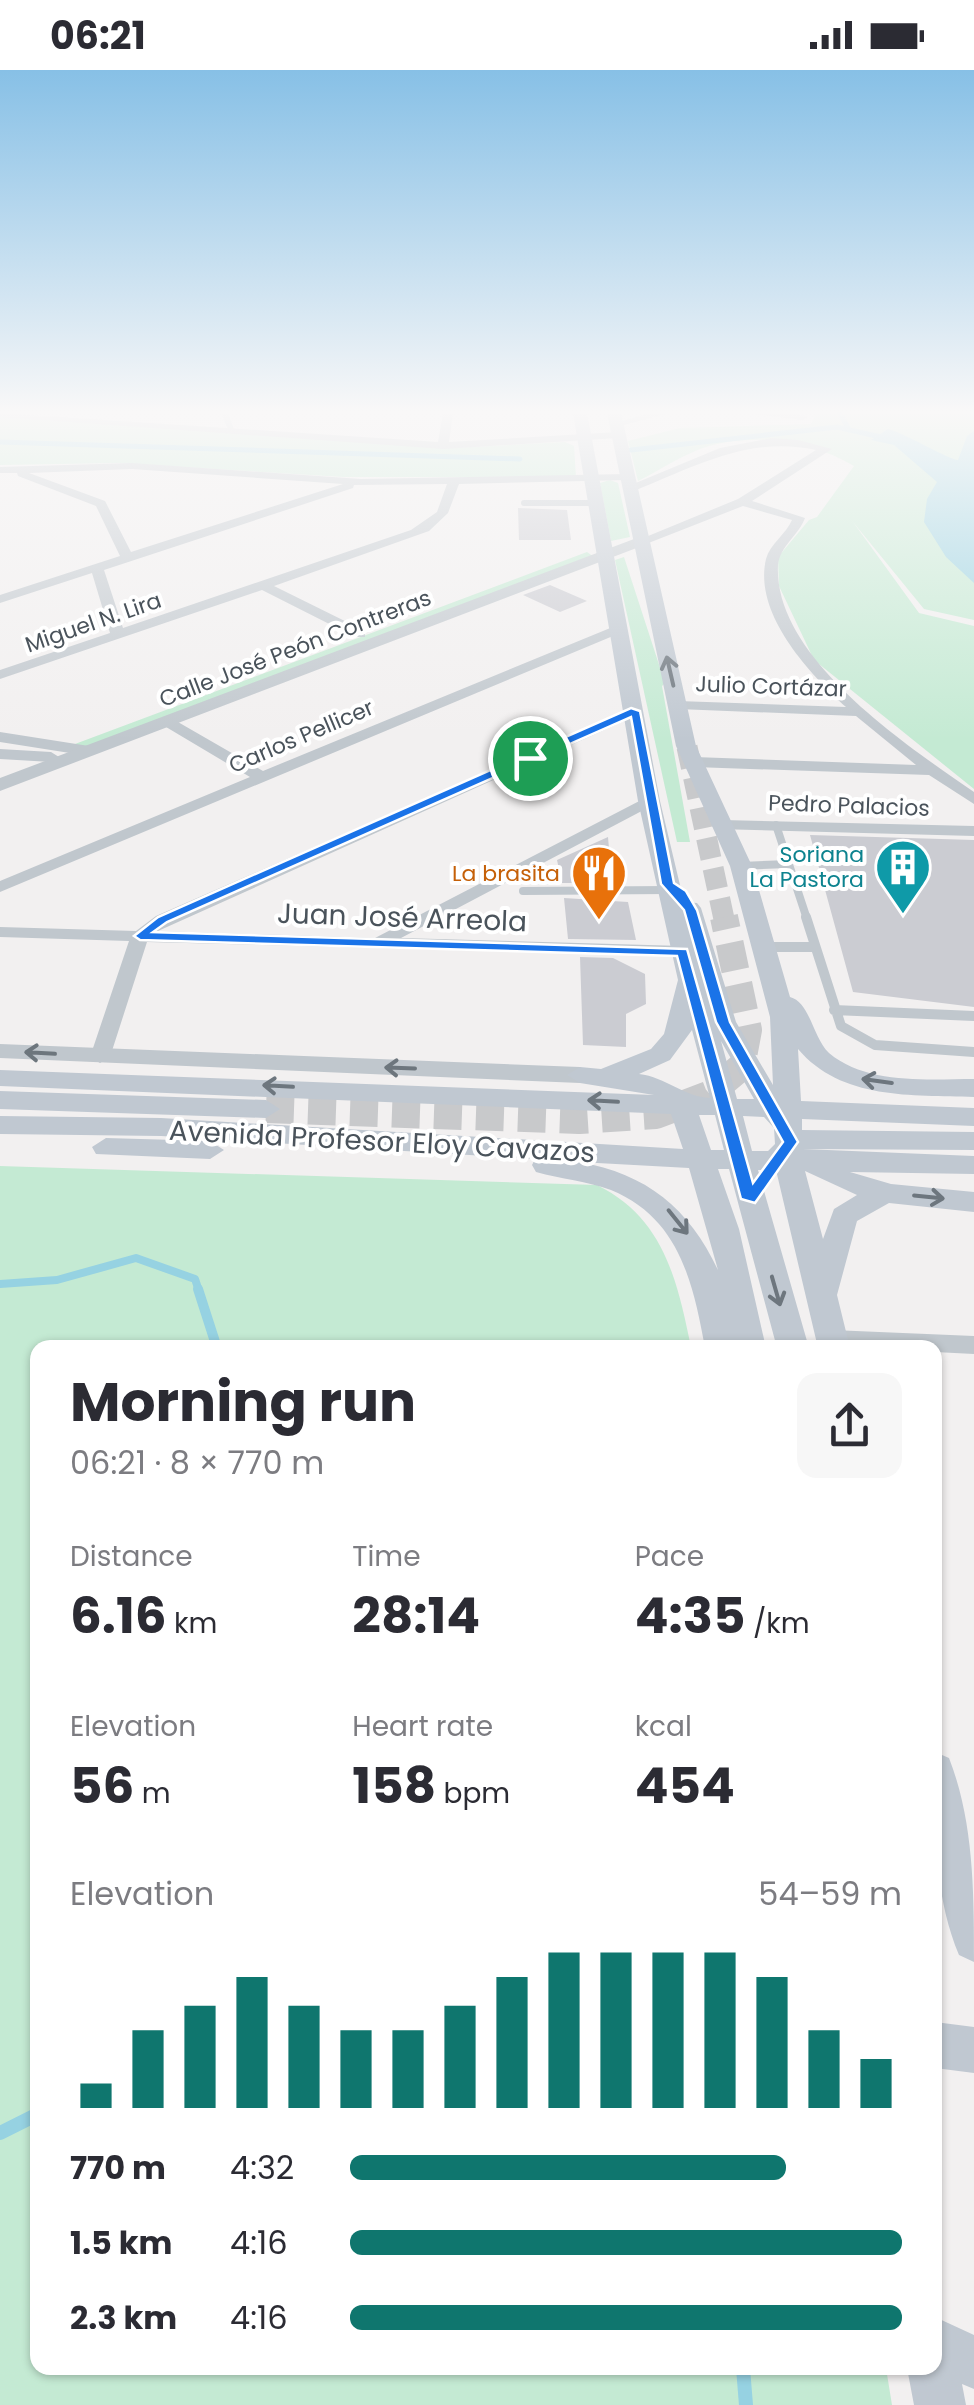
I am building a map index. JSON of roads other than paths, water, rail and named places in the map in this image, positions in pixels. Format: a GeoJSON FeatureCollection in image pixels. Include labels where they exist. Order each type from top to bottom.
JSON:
{"type":"FeatureCollection","features":[{"type":"Feature","properties":{"kind":"main road"},"geometry":{"type":"LineString","coordinates":[[599,522],[668,887],[685,960],[715,1031],[742,1076],[762,1088],[790,1142],[840,1180],[885,1192],[974,1202]]}},
{"type":"Feature","properties":{"kind":"main road"},"geometry":{"type":"LineString","coordinates":[[641,522],[678,706],[694,762],[741,866],[783,1017],[792,1184],[832,1340]]}},
{"type":"Feature","properties":{"kind":"main road"},"geometry":{"type":"LineString","coordinates":[[668,887],[681,894],[694,919],[749,1199],[791,1340]]}},
{"type":"Feature","properties":{"kind":"main road"},"geometry":{"type":"LineString","coordinates":[[767,955],[804,1041],[836,1069],[884,1084],[974,1088]]}},
{"type":"Feature","properties":{"kind":"main road"},"geometry":{"type":"LineString","coordinates":[[580,1075],[638,1066],[664,1054],[683,1023],[685,960]]}},
{"type":"Feature","properties":{"kind":"main road"},"geometry":{"type":"LineString","coordinates":[[715,1031],[764,1036],[778,1030],[783,1017]]}},
{"type":"Feature","properties":{"kind":"main road"},"geometry":{"type":"LineString","coordinates":[[580,1075],[666,1087],[680,1099],[724,1229],[748,1340]]}},
{"type":"Feature","properties":{"kind":"main road","name":"Avenida Profesor Eloy Cavazos"},"geometry":{"type":"LineString","coordinates":[[0,1078],[172,1081],[974,1116]]}},
{"type":"Feature","properties":{"kind":"main road"},"geometry":{"type":"LineString","coordinates":[[0,1100],[266,1110]]}},
{"type":"Feature","properties":{"kind":"main road","name":"Avenida Profesor Eloy Cavazos"},"geometry":{"type":"LineString","coordinates":[[0,1126],[160,1127],[764,1160],[974,1165]]}},
{"type":"Feature","properties":{"kind":"main road"},"geometry":{"type":"LineString","coordinates":[[0,1134],[72,1146],[492,1160],[563,1168],[640,1191],[677,1218],[703,1273],[719,1340]]}},
{"type":"Feature","properties":{"kind":"main road"},"geometry":{"type":"LineString","coordinates":[[790,1142],[864,1137],[974,1141]]}},
{"type":"Feature","properties":{"kind":"main road"},"geometry":{"type":"LineString","coordinates":[[590,1176],[662,1160],[696,1140]]}},
{"type":"Feature","properties":{"kind":"main road"},"geometry":{"type":"LineString","coordinates":[[749,1199],[790,1142]]}},
{"type":"Feature","properties":{"kind":"main road"},"geometry":{"type":"LineString","coordinates":[[823,1293],[844,1216],[885,1192]]}},
{"type":"Feature","properties":{"kind":"main road"},"geometry":{"type":"LineString","coordinates":[[942,1800],[974,1940]]}},
{"type":"Feature","properties":{"kind":"main road"},"geometry":{"type":"LineString","coordinates":[[942,1857],[962,1883]]}},
{"type":"Feature","properties":{"kind":"main road"},"geometry":{"type":"LineString","coordinates":[[942,2046],[974,2050]]}},
{"type":"Feature","properties":{"kind":"main road"},"geometry":{"type":"LineString","coordinates":[[942,2346],[974,2362]]}},
{"type":"Feature","properties":{"kind":"main road"},"geometry":{"type":"LineString","coordinates":[[934,2375],[940,2405]]}},
{"type":"Feature","properties":{"kind":"street"},"geometry":{"type":"LineString","coordinates":[[109,522],[128,559]]}},
{"type":"Feature","properties":{"kind":"street"},"geometry":{"type":"LineString","coordinates":[[0,599],[240,522]]}},
{"type":"Feature","properties":{"kind":"street","name":"Miguel N. Lira"},"geometry":{"type":"LineString","coordinates":[[0,675],[263,586],[436,522]]}},
{"type":"Feature","properties":{"kind":"street"},"geometry":{"type":"LineString","coordinates":[[605,549],[689,522]]}},
{"type":"Feature","properties":{"kind":"street"},"geometry":{"type":"LineString","coordinates":[[797,522],[772,560],[772,584],[784,620],[808,662],[931,770],[974,798]]}},
{"type":"Feature","properties":{"kind":"street","name":"Calle José Peón Contreras"},"geometry":{"type":"LineString","coordinates":[[0,786],[62,752],[360,634],[605,549]]}},
{"type":"Feature","properties":{"kind":"street","name":"Calle José Peón Contreras"},"geometry":{"type":"LineString","coordinates":[[0,766],[31,754],[89,751],[605,549]]}},
{"type":"Feature","properties":{"kind":"street"},"geometry":{"type":"LineString","coordinates":[[97,569],[118,636]]}},
{"type":"Feature","properties":{"kind":"street"},"geometry":{"type":"LineString","coordinates":[[263,586],[360,634]]}},
{"type":"Feature","properties":{"kind":"street","name":"Carlos Pellicer"},"geometry":{"type":"LineString","coordinates":[[0,888],[620,628]]}},
{"type":"Feature","properties":{"kind":"street","name":"Julio Cortázar"},"geometry":{"type":"LineString","coordinates":[[678,706],[862,712]]}},
{"type":"Feature","properties":{"kind":"street"},"geometry":{"type":"LineString","coordinates":[[100,1056],[140,936],[162,920],[635,711]]}},
{"type":"Feature","properties":{"kind":"street"},"geometry":{"type":"LineString","coordinates":[[166,721],[261,776]]}},
{"type":"Feature","properties":{"kind":"street"},"geometry":{"type":"LineString","coordinates":[[0,737],[62,752]]}},
{"type":"Feature","properties":{"kind":"street"},"geometry":{"type":"LineString","coordinates":[[0,754],[31,754]]}},
{"type":"Feature","properties":{"kind":"street"},"geometry":{"type":"LineString","coordinates":[[694,762],[931,770]]}},
{"type":"Feature","properties":{"kind":"street"},"geometry":{"type":"LineString","coordinates":[[376,944],[649,801]]}},
{"type":"Feature","properties":{"kind":"street","name":"Pedro Palacios"},"geometry":{"type":"LineString","coordinates":[[722,825],[974,831]]}},
{"type":"Feature","properties":{"kind":"street","name":"Juan José Arreola"},"geometry":{"type":"LineString","coordinates":[[0,932],[376,944],[685,960]]}},
{"type":"Feature","properties":{"kind":"street"},"geometry":{"type":"LineString","coordinates":[[0,1051],[580,1075]]}},
{"type":"Feature","properties":{"kind":"street"},"geometry":{"type":"LineString","coordinates":[[942,1345],[974,1345]]}},
{"type":"Feature","properties":{"kind":"lane"},"geometry":{"type":"LineString","coordinates":[[776,825],[841,1026],[875,1046],[974,1052]]}},
{"type":"Feature","properties":{"kind":"lane"},"geometry":{"type":"LineString","coordinates":[[741,866],[788,864]]}},
{"type":"Feature","properties":{"kind":"lane"},"geometry":{"type":"LineString","coordinates":[[523,891],[668,887]]}},
{"type":"Feature","properties":{"kind":"lane"},"geometry":{"type":"LineString","coordinates":[[767,955],[814,947]]}},
{"type":"Feature","properties":{"kind":"lane"},"geometry":{"type":"LineString","coordinates":[[834,1010],[974,1016]]}},
{"type":"Feature","properties":{"kind":"water"},"geometry":{"type":"Polygon","coordinates":[[[924,522],[974,522],[974,583],[946,557],[924,522]]]}},
{"type":"Feature","properties":{"kind":"waterway"},"geometry":{"type":"LineString","coordinates":[[0,1284],[57,1280],[136,1258],[195,1279],[199,1291]]}},
{"type":"Feature","properties":{"kind":"waterway"},"geometry":{"type":"LineString","coordinates":[[198,1289],[214,1340]]}},
{"type":"Feature","properties":{"kind":"waterway"},"geometry":{"type":"LineString","coordinates":[[0,2133],[30,2118]]}},
{"type":"Feature","properties":{"kind":"waterway"},"geometry":{"type":"LineString","coordinates":[[744,2375],[746,2405]]}},
{"type":"Feature","properties":{"kind":"tunnel"},"geometry":{"type":"LineString","coordinates":[[687,747],[724,919]]}},
{"type":"Feature","properties":{"kind":"tunnel"},"geometry":{"type":"LineString","coordinates":[[266,1109],[579,1120],[656,1115],[708,1095],[741,1067],[748,1030],[724,917]]}},
{"type":"Feature","properties":{"kind":"place","name":"Soriana La Pastora"},"geometry":{"type":"Point","coordinates":[903,916]}},
{"type":"Feature","properties":{"kind":"place","name":"La brasita"},"geometry":{"type":"Point","coordinates":[599,922]}}]}
